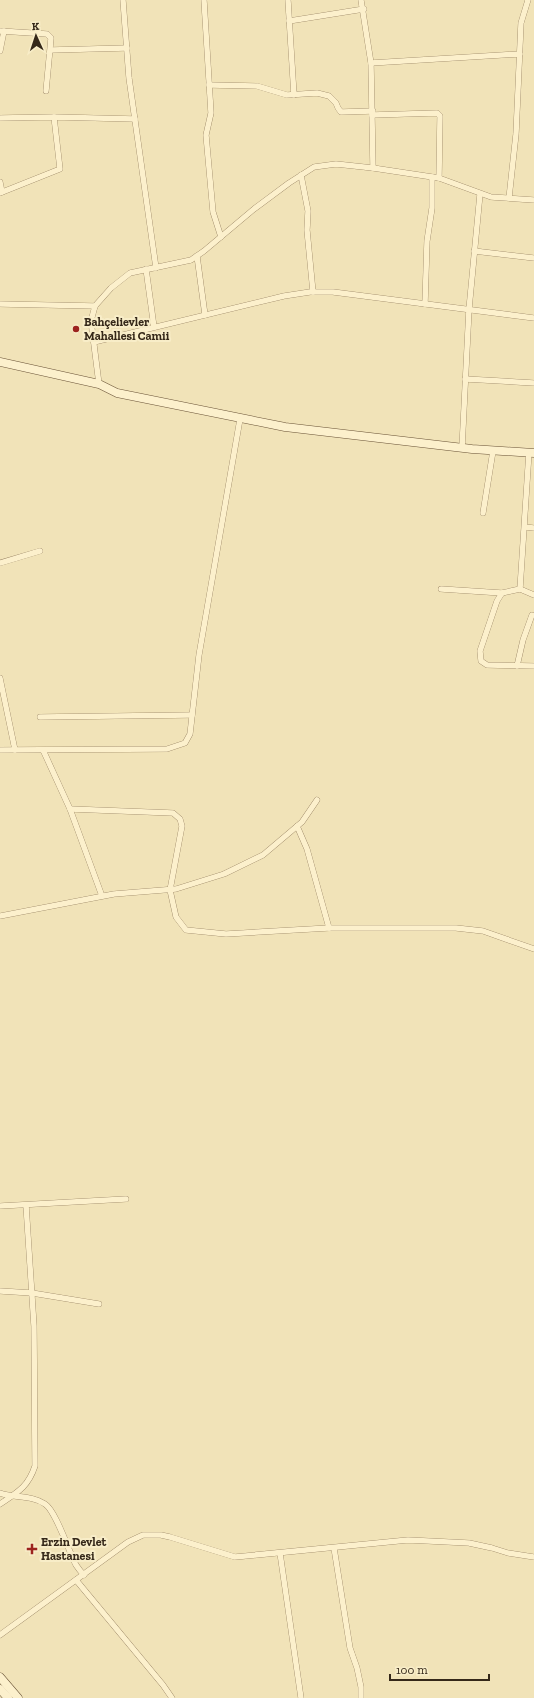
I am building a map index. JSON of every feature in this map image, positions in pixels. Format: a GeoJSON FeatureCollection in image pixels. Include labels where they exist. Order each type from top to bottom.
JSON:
{"type":"FeatureCollection","features":[{"type":"Feature","properties":{"kind":"street"},"geometry":{"type":"LineString","coordinates":[[122,0],[129,78],[156,268]]}},
{"type":"Feature","properties":{"kind":"street"},"geometry":{"type":"LineString","coordinates":[[204,0],[211,113],[206,135],[213,212],[221,237]]}},
{"type":"Feature","properties":{"kind":"street"},"geometry":{"type":"LineString","coordinates":[[288,0],[294,95]]}},
{"type":"Feature","properties":{"kind":"street"},"geometry":{"type":"LineString","coordinates":[[361,0],[364,9],[371,63],[373,168]]}},
{"type":"Feature","properties":{"kind":"street"},"geometry":{"type":"LineString","coordinates":[[509,198],[516,134],[520,23],[528,0]]}},
{"type":"Feature","properties":{"kind":"street"},"geometry":{"type":"LineString","coordinates":[[289,21],[364,9]]}},
{"type":"Feature","properties":{"kind":"street"},"geometry":{"type":"LineString","coordinates":[[0,51],[2,31],[47,34],[51,38],[51,50],[46,91]]}},
{"type":"Feature","properties":{"kind":"street"},"geometry":{"type":"LineString","coordinates":[[51,50],[127,48]]}},
{"type":"Feature","properties":{"kind":"street"},"geometry":{"type":"LineString","coordinates":[[371,63],[520,54]]}},
{"type":"Feature","properties":{"kind":"street"},"geometry":{"type":"LineString","coordinates":[[209,85],[257,86],[272,90],[279,94],[294,95],[317,93],[329,96],[336,103],[341,112],[437,113],[440,116],[441,127],[438,178]]}},
{"type":"Feature","properties":{"kind":"street"},"geometry":{"type":"LineString","coordinates":[[0,118],[54,117],[135,119]]}},
{"type":"Feature","properties":{"kind":"street"},"geometry":{"type":"LineString","coordinates":[[0,182],[1,193],[60,169],[54,117]]}},
{"type":"Feature","properties":{"kind":"street"},"geometry":{"type":"LineString","coordinates":[[99,384],[91,321],[95,306],[111,288],[130,273],[191,260],[254,209],[301,174],[314,167],[336,164],[373,168],[438,178],[491,197],[534,200]]}},
{"type":"Feature","properties":{"kind":"street"},"geometry":{"type":"LineString","coordinates":[[301,174],[308,211],[307,230],[313,292]]}},
{"type":"Feature","properties":{"kind":"street"},"geometry":{"type":"LineString","coordinates":[[425,304],[427,241],[432,208],[432,177]]}},
{"type":"Feature","properties":{"kind":"street"},"geometry":{"type":"LineString","coordinates":[[462,448],[469,309],[480,194]]}},
{"type":"Feature","properties":{"kind":"street"},"geometry":{"type":"LineString","coordinates":[[474,251],[534,258]]}},
{"type":"Feature","properties":{"kind":"street"},"geometry":{"type":"LineString","coordinates":[[197,256],[205,315]]}},
{"type":"Feature","properties":{"kind":"street"},"geometry":{"type":"LineString","coordinates":[[146,269],[154,327]]}},
{"type":"Feature","properties":{"kind":"street"},"geometry":{"type":"LineString","coordinates":[[94,342],[284,296],[313,292],[333,292],[534,318]]}},
{"type":"Feature","properties":{"kind":"street"},"geometry":{"type":"LineString","coordinates":[[0,304],[95,306]]}},
{"type":"Feature","properties":{"kind":"street"},"geometry":{"type":"LineString","coordinates":[[0,362],[99,384],[117,393],[285,427],[462,448],[532,453],[520,589]]}},
{"type":"Feature","properties":{"kind":"street"},"geometry":{"type":"LineString","coordinates":[[465,379],[534,383]]}},
{"type":"Feature","properties":{"kind":"street"},"geometry":{"type":"LineString","coordinates":[[0,750],[167,749],[185,743],[190,734],[198,656],[240,419]]}},
{"type":"Feature","properties":{"kind":"street"},"geometry":{"type":"LineString","coordinates":[[483,513],[493,450]]}},
{"type":"Feature","properties":{"kind":"street"},"geometry":{"type":"LineString","coordinates":[[525,527],[534,528]]}},
{"type":"Feature","properties":{"kind":"street"},"geometry":{"type":"LineString","coordinates":[[0,563],[40,551]]}},
{"type":"Feature","properties":{"kind":"street"},"geometry":{"type":"LineString","coordinates":[[441,589],[502,593],[520,589],[534,595]]}},
{"type":"Feature","properties":{"kind":"street"},"geometry":{"type":"LineString","coordinates":[[502,593],[497,601],[480,651],[481,661],[487,664],[534,666]]}},
{"type":"Feature","properties":{"kind":"street"},"geometry":{"type":"LineString","coordinates":[[517,666],[523,640],[533,615],[534,608]]}},
{"type":"Feature","properties":{"kind":"street"},"geometry":{"type":"LineString","coordinates":[[0,678],[15,750]]}},
{"type":"Feature","properties":{"kind":"street"},"geometry":{"type":"LineString","coordinates":[[40,717],[192,715]]}},
{"type":"Feature","properties":{"kind":"street"},"geometry":{"type":"LineString","coordinates":[[43,750],[70,809],[102,896]]}},
{"type":"Feature","properties":{"kind":"street"},"geometry":{"type":"LineString","coordinates":[[0,916],[102,896],[176,889],[224,874],[263,855],[302,822],[317,800]]}},
{"type":"Feature","properties":{"kind":"street"},"geometry":{"type":"LineString","coordinates":[[70,809],[173,813],[180,819],[182,826],[170,890],[176,917],[186,930],[226,934],[329,928],[456,928],[483,931],[534,949]]}},
{"type":"Feature","properties":{"kind":"street"},"geometry":{"type":"LineString","coordinates":[[297,826],[307,849],[329,928]]}},
{"type":"Feature","properties":{"kind":"street"},"geometry":{"type":"LineString","coordinates":[[0,1206],[126,1199]]}},
{"type":"Feature","properties":{"kind":"street"},"geometry":{"type":"LineString","coordinates":[[0,1504],[24,1488],[31,1479],[36,1466],[34,1326],[26,1205]]}},
{"type":"Feature","properties":{"kind":"street"},"geometry":{"type":"LineString","coordinates":[[0,1291],[32,1293],[99,1304]]}},
{"type":"Feature","properties":{"kind":"street"},"geometry":{"type":"LineString","coordinates":[[0,1493],[10,1497],[29,1498],[46,1504],[61,1531],[76,1565],[84,1575]]}},
{"type":"Feature","properties":{"kind":"street"},"geometry":{"type":"LineString","coordinates":[[0,1635],[128,1542],[142,1535],[170,1537],[236,1557],[408,1540],[469,1543],[508,1553],[534,1557]]}},
{"type":"Feature","properties":{"kind":"street"},"geometry":{"type":"LineString","coordinates":[[334,1548],[350,1648],[357,1668],[361,1687],[361,1698]]}},
{"type":"Feature","properties":{"kind":"street"},"geometry":{"type":"LineString","coordinates":[[280,1553],[302,1698]]}},
{"type":"Feature","properties":{"kind":"street"},"geometry":{"type":"LineString","coordinates":[[76,1580],[163,1684],[172,1698]]}},
{"type":"Feature","properties":{"kind":"street"},"geometry":{"type":"LineString","coordinates":[[0,1677],[18,1698]]}},
{"type":"Feature","properties":{"kind":"street"},"geometry":{"type":"LineString","coordinates":[[0,1689],[8,1698]]}},
{"type":"Feature","properties":{"kind":"place","name":"Bahçelievler Mahallesi Camii"},"geometry":{"type":"Point","coordinates":[76,329]}},
{"type":"Feature","properties":{"kind":"place","name":"Erzin Devlet Hastanesi"},"geometry":{"type":"Point","coordinates":[32,1549]}}]}
